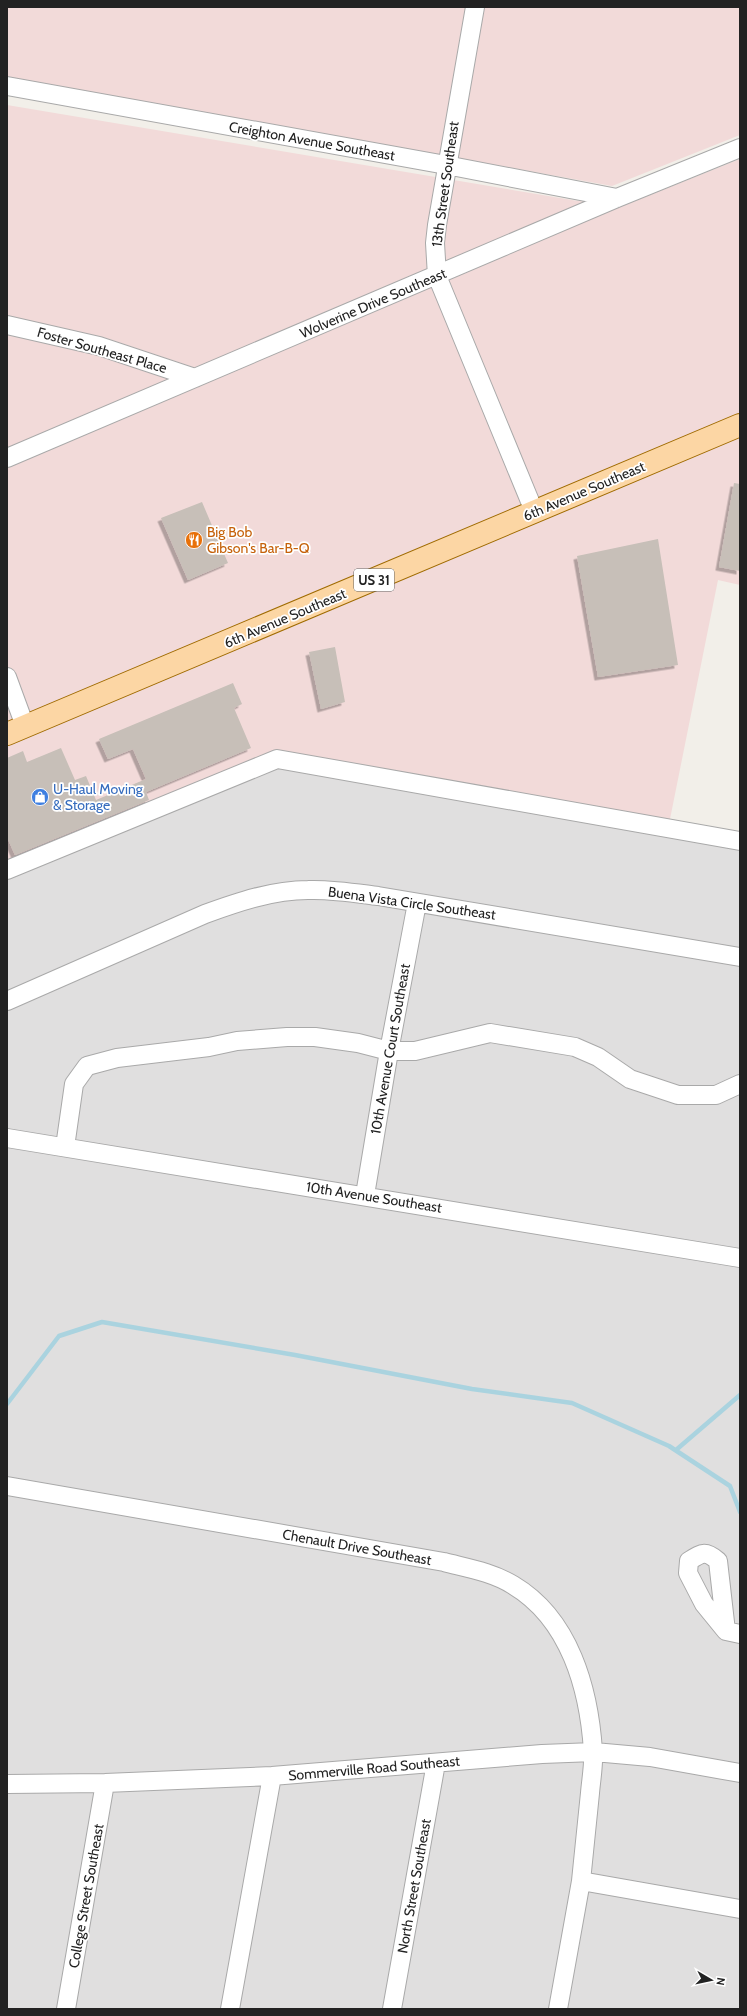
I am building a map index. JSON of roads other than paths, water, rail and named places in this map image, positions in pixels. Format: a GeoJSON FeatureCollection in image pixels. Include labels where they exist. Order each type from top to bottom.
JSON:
{"type":"FeatureCollection","features":[{"type":"Feature","properties":{"kind":"main road","name":"6th Avenue Southeast"},"geometry":{"type":"LineString","coordinates":[[16,730],[250,633],[534,511],[740,425]]}},
{"type":"Feature","properties":{"kind":"street","name":"13th Street Southeast"},"geometry":{"type":"LineString","coordinates":[[475,7],[446,165],[437,225],[435,243],[437,276],[534,511]]}},
{"type":"Feature","properties":{"kind":"street","name":"Creighton Avenue Southeast"},"geometry":{"type":"LineString","coordinates":[[7,86],[446,165],[617,198]]}},
{"type":"Feature","properties":{"kind":"street","name":"Wolverine Drive Southeast"},"geometry":{"type":"LineString","coordinates":[[7,458],[617,198],[740,148]]}},
{"type":"Feature","properties":{"kind":"street","name":"Foster Southeast Place"},"geometry":{"type":"LineString","coordinates":[[7,325],[99,346],[195,378]]}},
{"type":"Feature","properties":{"kind":"street"},"geometry":{"type":"LineString","coordinates":[[7,677],[16,730]]}},
{"type":"Feature","properties":{"kind":"street"},"geometry":{"type":"LineString","coordinates":[[7,870],[277,759],[740,841]]}},
{"type":"Feature","properties":{"kind":"street","name":"Buena Vista Circle Southeast"},"geometry":{"type":"LineString","coordinates":[[7,1001],[205,914],[238,902],[308,890],[343,891],[740,957]]}},
{"type":"Feature","properties":{"kind":"street","name":"10th Avenue Court Southeast"},"geometry":{"type":"LineString","coordinates":[[365,1195],[389,1051],[417,903]]}},
{"type":"Feature","properties":{"kind":"street"},"geometry":{"type":"LineString","coordinates":[[65,1147],[74,1084],[86,1066],[117,1058],[208,1047],[237,1041],[287,1037],[315,1037],[358,1043],[389,1051],[415,1051],[490,1033],[575,1047],[598,1057],[630,1079],[678,1095],[716,1095],[740,1084]]}},
{"type":"Feature","properties":{"kind":"street","name":"10th Avenue Southeast"},"geometry":{"type":"LineString","coordinates":[[7,1138],[365,1195],[740,1258]]}},
{"type":"Feature","properties":{"kind":"street","name":"Chenault Drive Southeast"},"geometry":{"type":"LineString","coordinates":[[7,1486],[444,1562],[479,1570],[513,1585],[542,1608],[564,1638],[572,1654],[585,1689],[594,1752],[581,1881],[558,2009]]}},
{"type":"Feature","properties":{"kind":"street","name":"Sommerville Road Southeast"},"geometry":{"type":"LineString","coordinates":[[7,1784],[105,1783],[272,1776],[542,1754],[594,1752],[650,1757],[740,1773]]}},
{"type":"Feature","properties":{"kind":"street","name":"North Street Southeast"},"geometry":{"type":"LineString","coordinates":[[392,2009],[436,1763]]}},
{"type":"Feature","properties":{"kind":"street"},"geometry":{"type":"LineString","coordinates":[[230,2009],[272,1776]]}},
{"type":"Feature","properties":{"kind":"street","name":"College Street Southeast"},"geometry":{"type":"LineString","coordinates":[[66,2009],[105,1783]]}},
{"type":"Feature","properties":{"kind":"street"},"geometry":{"type":"LineString","coordinates":[[581,1881],[740,1909]]}},
{"type":"Feature","properties":{"kind":"waterway"},"geometry":{"type":"LineString","coordinates":[[7,1404],[59,1336],[102,1322],[295,1355],[472,1389],[572,1403],[669,1446],[730,1486],[740,1512]]}},
{"type":"Feature","properties":{"kind":"waterway"},"geometry":{"type":"LineString","coordinates":[[676,1450],[740,1395]]}},
{"type":"Feature","properties":{"kind":"place","name":"Big Bob Gibson's Bar-B-Q"},"geometry":{"type":"Point","coordinates":[194,540]}},
{"type":"Feature","properties":{"kind":"place","name":"U-Haul Moving & Storage"},"geometry":{"type":"Point","coordinates":[40,797]}}]}
